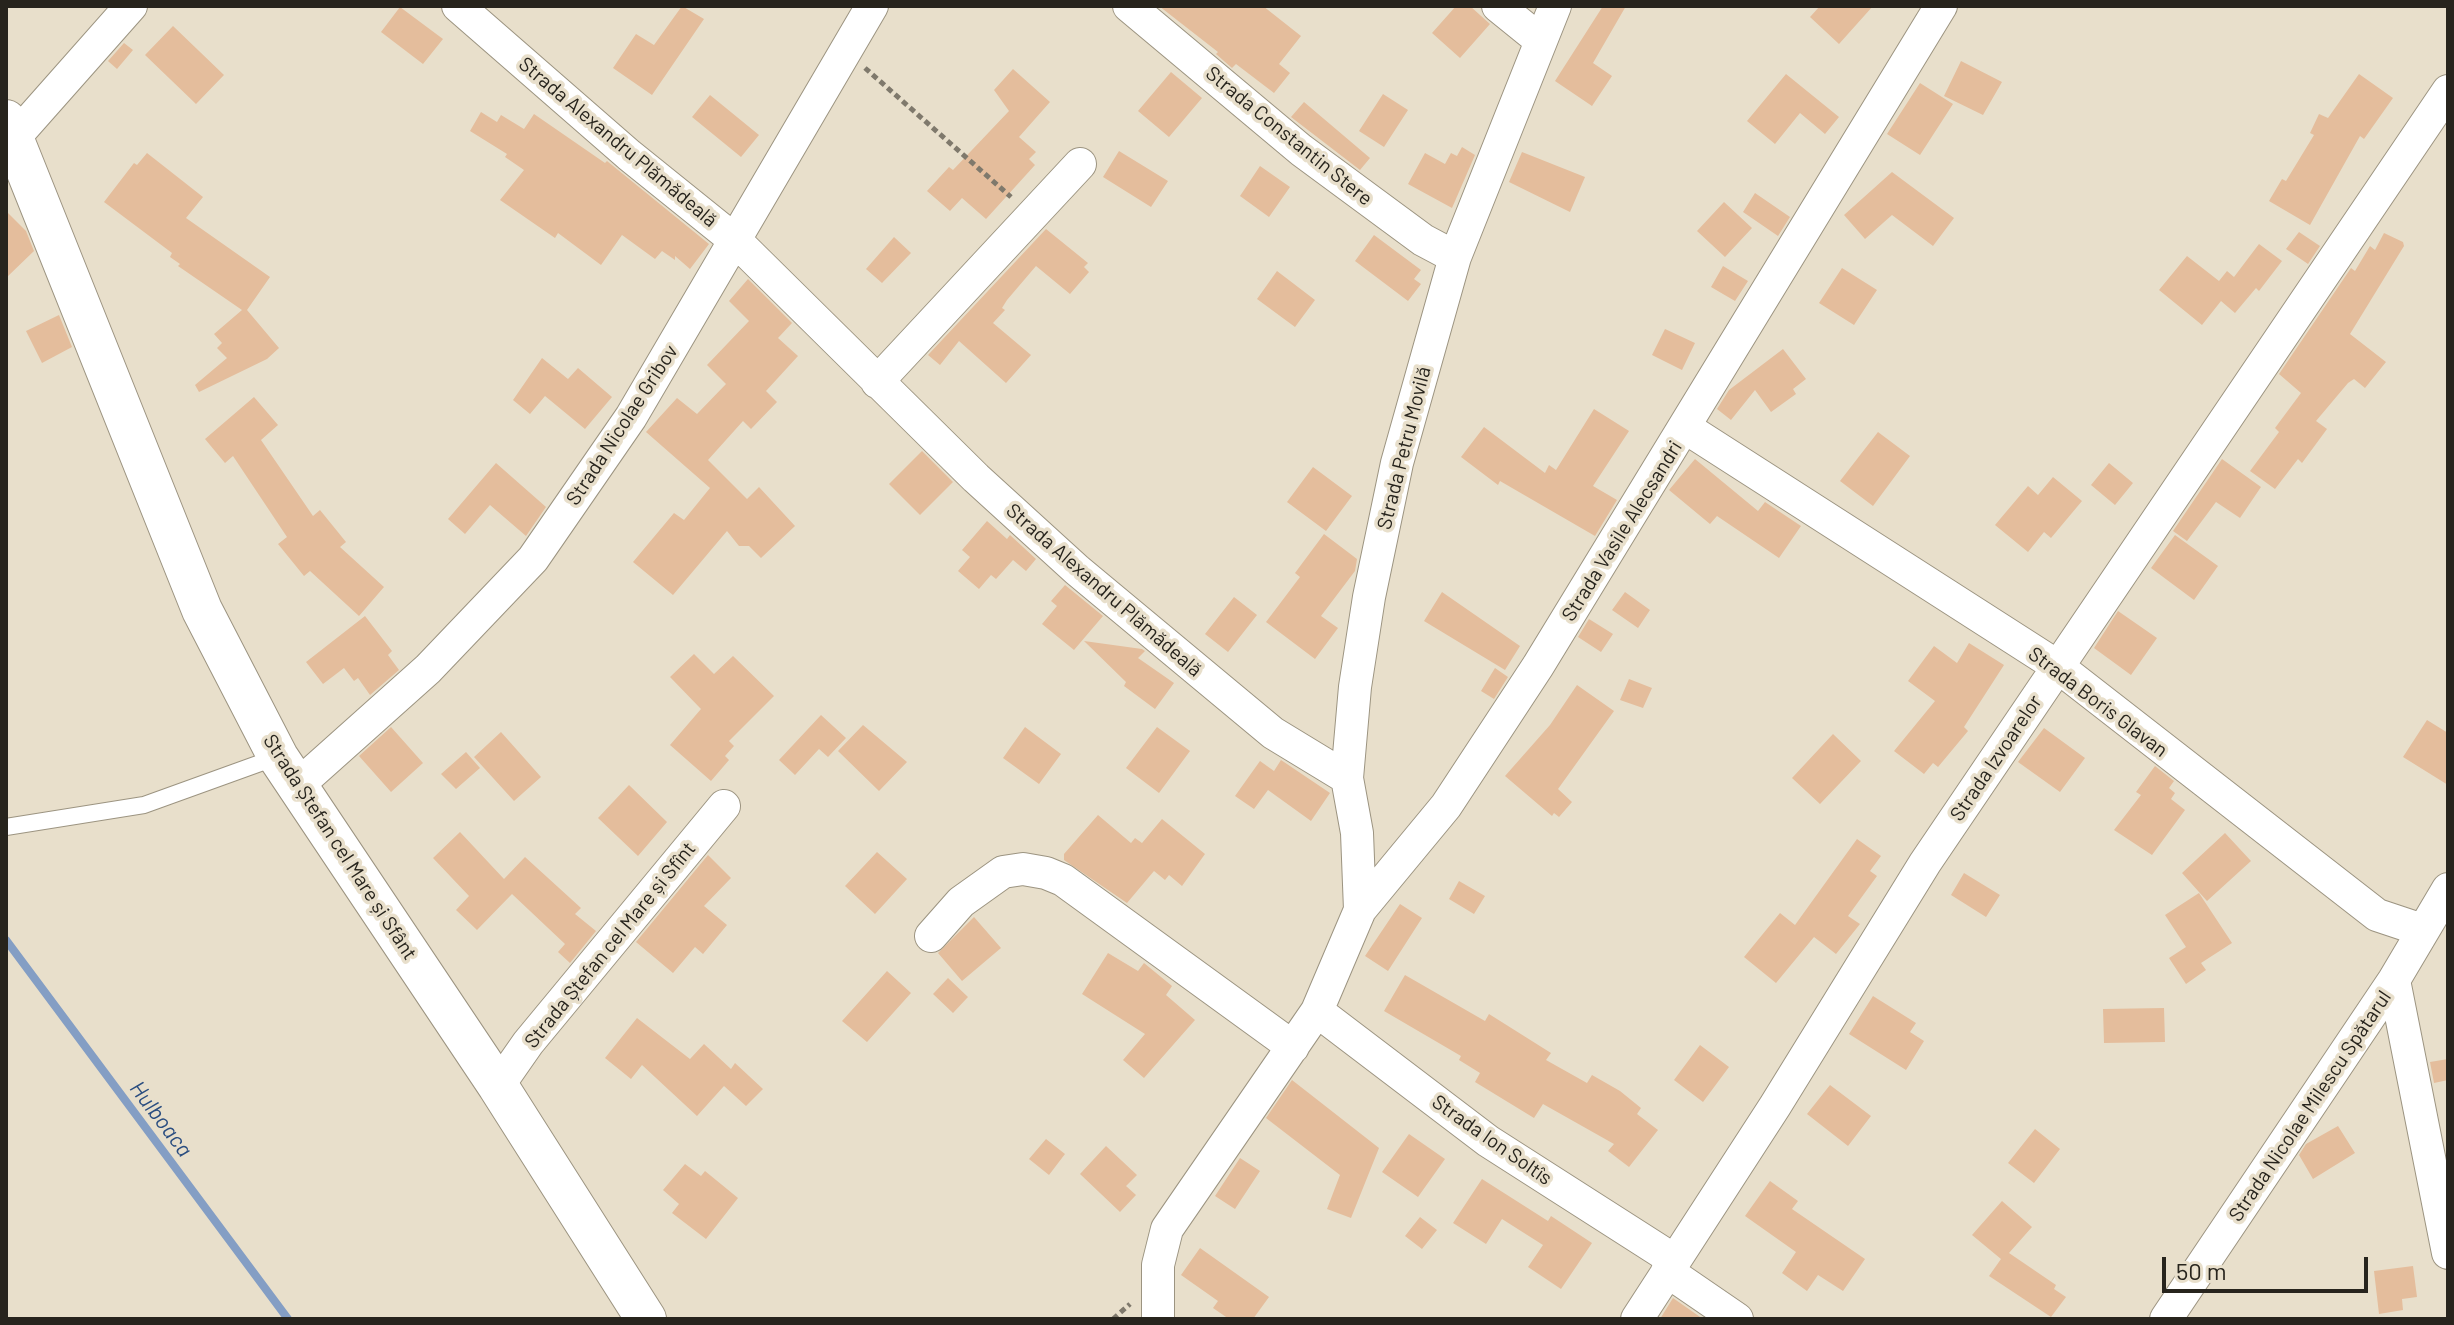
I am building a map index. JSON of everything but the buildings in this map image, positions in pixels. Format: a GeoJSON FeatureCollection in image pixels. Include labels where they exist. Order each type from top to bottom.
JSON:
{"type":"FeatureCollection","features":[{"type":"Feature","properties":{"kind":"street"},"geometry":{"type":"LineString","coordinates":[[11,128],[131,6]]}},
{"type":"Feature","properties":{"kind":"street","name":"Strada Alexandru Plămădeală"},"geometry":{"type":"LineString","coordinates":[[458,6],[629,155],[737,242],[1010,509],[1165,645],[1273,733],[1347,778]]}},
{"type":"Feature","properties":{"kind":"street","name":"Strada Nicolae Gribov"},"geometry":{"type":"LineString","coordinates":[[288,772],[428,669],[533,559],[631,417],[737,242],[872,6]]}},
{"type":"Feature","properties":{"kind":"street","name":"Strada Constantin Stere"},"geometry":{"type":"LineString","coordinates":[[1129,6],[1301,150],[1423,240],[1455,257]]}},
{"type":"Feature","properties":{"kind":"street"},"geometry":{"type":"LineString","coordinates":[[1498,6],[1540,40]]}},
{"type":"Feature","properties":{"kind":"street","name":"Strada Petru Movilă"},"geometry":{"type":"LineString","coordinates":[[1360,910],[1357,833],[1347,778],[1355,687],[1369,597],[1397,463],[1455,257],[1555,6]]}},
{"type":"Feature","properties":{"kind":"street","name":"Strada Vasile Alecsandri"},"geometry":{"type":"LineString","coordinates":[[1158,1319],[1158,1265],[1167,1229],[1317,1011],[1360,910],[1446,806],[1538,666],[1941,6]]}},
{"type":"Feature","properties":{"kind":"street","name":"Strada Izvoarelor"},"geometry":{"type":"LineString","coordinates":[[1637,1319],[1925,863],[2448,91]]}},
{"type":"Feature","properties":{"kind":"street","name":"Strada Ștefan cel Mare și Sfânt"},"geometry":{"type":"LineString","coordinates":[[11,128],[202,610],[288,772],[498,1086],[646,1319]]}},
{"type":"Feature","properties":{"kind":"street"},"geometry":{"type":"LineString","coordinates":[[877,382],[1080,164]]}},
{"type":"Feature","properties":{"kind":"street","name":"Strada Boris Glavan"},"geometry":{"type":"LineString","coordinates":[[1686,428],[2057,666],[2377,915],[2422,930]]}},
{"type":"Feature","properties":{"kind":"street","name":"Strada Ștefan cel Mare și Sfînt"},"geometry":{"type":"LineString","coordinates":[[498,1086],[528,1043],[724,806]]}},
{"type":"Feature","properties":{"kind":"street"},"geometry":{"type":"LineString","coordinates":[[931,936],[961,902],[1003,872],[1023,869],[1046,873],[1063,880],[1293,1047]]}},
{"type":"Feature","properties":{"kind":"street","name":"Strada Nicolae Milescu Spătarul"},"geometry":{"type":"LineString","coordinates":[[2166,1319],[2394,980],[2448,889]]}},
{"type":"Feature","properties":{"kind":"street"},"geometry":{"type":"LineString","coordinates":[[2394,980],[2448,1253]]}},
{"type":"Feature","properties":{"kind":"street","name":"Strada Ion Soltîs"},"geometry":{"type":"LineString","coordinates":[[1317,1011],[1488,1141],[1670,1266],[1737,1319]]}},
{"type":"Feature","properties":{"kind":"lane"},"geometry":{"type":"LineString","coordinates":[[6,827],[144,805],[288,772]]}},
{"type":"Feature","properties":{"kind":"path"},"geometry":{"type":"LineString","coordinates":[[847,52],[1032,215]]}},
{"type":"Feature","properties":{"kind":"waterway","name":"Hulboaca"},"geometry":{"type":"LineString","coordinates":[[6,940],[288,1319]]}}]}
